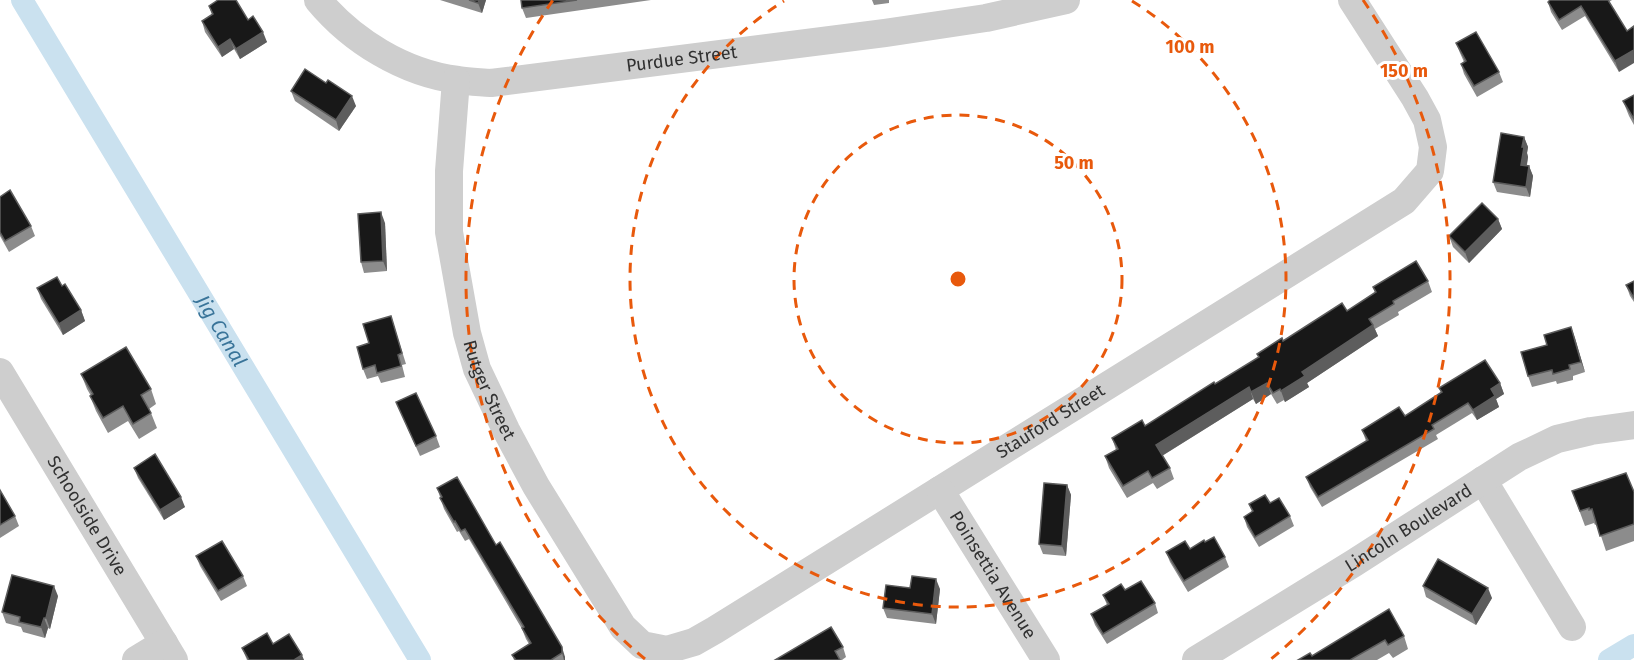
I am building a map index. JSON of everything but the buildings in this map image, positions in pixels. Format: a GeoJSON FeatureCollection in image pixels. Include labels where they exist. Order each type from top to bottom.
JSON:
{"type":"FeatureCollection","features":[{"type":"Feature","properties":{"kind":"street","name":"Purdue Street"},"geometry":{"type":"LineString","coordinates":[[318,0],[347,29],[370,47],[396,61],[421,71],[456,80],[491,83],[885,33],[986,18],[1066,0]]}},
{"type":"Feature","properties":{"kind":"street","name":"Stauford Street"},"geometry":{"type":"LineString","coordinates":[[658,648],[667,650],[694,642],[1404,201],[1430,171],[1433,147],[1427,120],[1352,0]]}},
{"type":"Feature","properties":{"kind":"street","name":"Rutger Street"},"geometry":{"type":"LineString","coordinates":[[456,80],[449,171],[450,232],[467,333],[477,369],[536,486],[623,627],[642,645],[658,648]]}},
{"type":"Feature","properties":{"kind":"street","name":"Schoolside Drive"},"geometry":{"type":"LineString","coordinates":[[0,372],[169,652]]}},
{"type":"Feature","properties":{"kind":"street","name":"Lincoln Boulevard"},"geometry":{"type":"LineString","coordinates":[[1196,660],[1519,458],[1557,439],[1634,425]]}},
{"type":"Feature","properties":{"kind":"street"},"geometry":{"type":"LineString","coordinates":[[1483,480],[1572,627]]}},
{"type":"Feature","properties":{"kind":"street","name":"Poinsettia Avenue"},"geometry":{"type":"LineString","coordinates":[[940,490],[1046,660]]}},
{"type":"Feature","properties":{"kind":"street"},"geometry":{"type":"LineString","coordinates":[[136,660],[169,652]]}},
{"type":"Feature","properties":{"kind":"waterway","name":"Jig Canal"},"geometry":{"type":"LineString","coordinates":[[22,0],[420,660]]}},
{"type":"Feature","properties":{"kind":"waterway","name":"Jig Canal"},"geometry":{"type":"LineString","coordinates":[[1609,660],[1634,645]]}}]}
